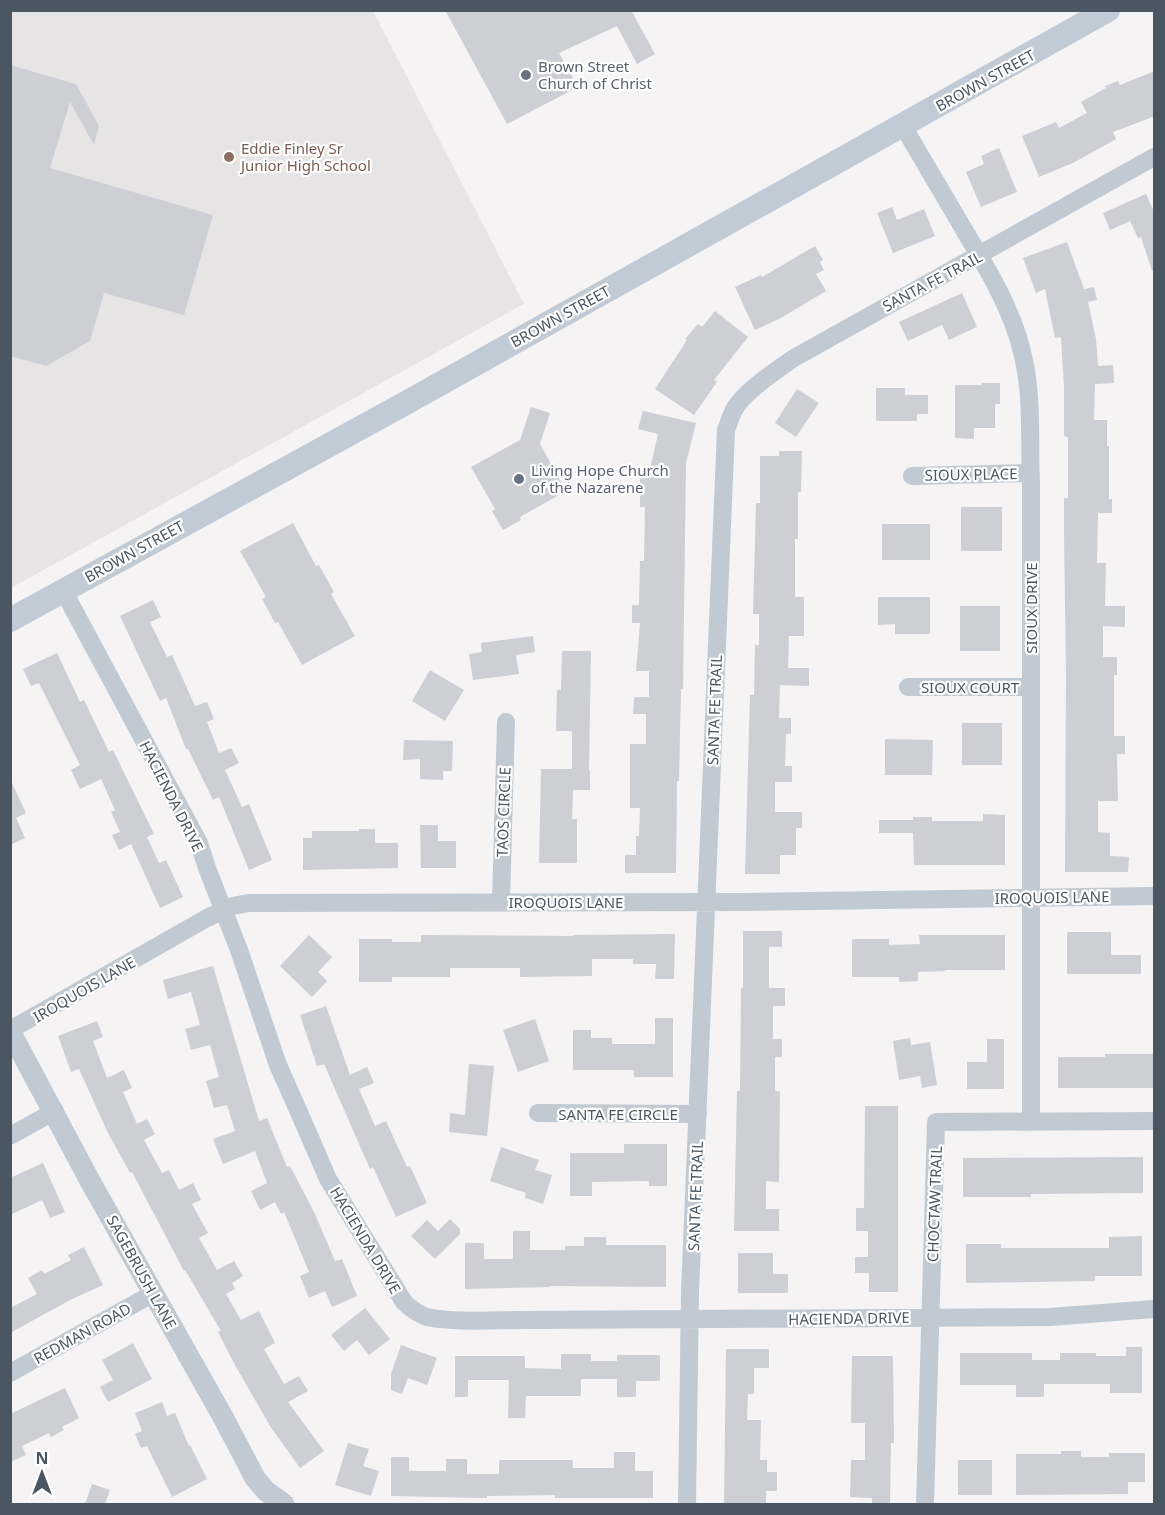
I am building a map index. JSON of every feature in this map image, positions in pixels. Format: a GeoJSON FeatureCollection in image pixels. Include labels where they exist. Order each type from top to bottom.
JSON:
{"type":"FeatureCollection","features":[{"type":"Feature","properties":{"kind":"main road","name":"BROWN STREET"},"geometry":{"type":"LineString","coordinates":[[10,620],[409,401],[1108,10]]}},
{"type":"Feature","properties":{"kind":"street","name":"SIOUX DRIVE"},"geometry":{"type":"LineString","coordinates":[[903,126],[980,255],[1004,301],[1016,331],[1029,388],[1032,1122]]}},
{"type":"Feature","properties":{"kind":"street","name":"SANTA FE TRAIL"},"geometry":{"type":"LineString","coordinates":[[687,1504],[690,1319],[726,430],[735,408],[741,401],[770,375],[794,358],[1155,157]]}},
{"type":"Feature","properties":{"kind":"street","name":"SIOUX PLACE"},"geometry":{"type":"LineString","coordinates":[[912,476],[1030,473]]}},
{"type":"Feature","properties":{"kind":"street","name":"HACIENDA DRIVE"},"geometry":{"type":"LineString","coordinates":[[63,590],[199,843],[278,1065],[328,1179],[404,1302],[411,1309],[426,1316],[457,1319],[1050,1317],[1155,1309]]}},
{"type":"Feature","properties":{"kind":"street","name":"SIOUX COURT"},"geometry":{"type":"LineString","coordinates":[[908,687],[1031,687]]}},
{"type":"Feature","properties":{"kind":"street","name":"TAOS CIRCLE"},"geometry":{"type":"LineString","coordinates":[[501,901],[506,722]]}},
{"type":"Feature","properties":{"kind":"street","name":"IROQUOIS LANE"},"geometry":{"type":"LineString","coordinates":[[10,1031],[197,924],[248,903],[707,902],[1155,896]]}},
{"type":"Feature","properties":{"kind":"street","name":"SAGEBRUSH LANE"},"geometry":{"type":"LineString","coordinates":[[10,1031],[255,1478],[266,1491],[284,1504]]}},
{"type":"Feature","properties":{"kind":"street"},"geometry":{"type":"LineString","coordinates":[[10,1136],[55,1111]]}},
{"type":"Feature","properties":{"kind":"street","name":"SANTA FE CIRCLE"},"geometry":{"type":"LineString","coordinates":[[538,1113],[698,1114]]}},
{"type":"Feature","properties":{"kind":"street","name":"CHOCTAW TRAIL"},"geometry":{"type":"LineString","coordinates":[[925,1504],[936,1122],[1155,1120]]}},
{"type":"Feature","properties":{"kind":"street","name":"REDMAN ROAD"},"geometry":{"type":"LineString","coordinates":[[10,1372],[154,1293]]}},
{"type":"Feature","properties":{"kind":"shaded area","name":"Eddie Finley Sr Junior High School"},"geometry":{"type":"Polygon","coordinates":[[[11,11],[373,11],[524,304],[11,588],[11,11]]]}},
{"type":"Feature","properties":{"kind":"building","name":"Brown Street Church of Christ"},"geometry":{"type":"Polygon","coordinates":[[[445,10],[631,10],[655,54],[637,64],[617,26],[559,53],[578,87],[507,124],[445,10]]]}},
{"type":"Feature","properties":{"kind":"building"},"geometry":{"type":"Polygon","coordinates":[[[10,65],[76,84],[99,126],[94,145],[70,102],[50,168],[213,215],[184,315],[104,293],[90,341],[46,366],[10,356],[10,65]]]}},
{"type":"Feature","properties":{"kind":"building"},"geometry":{"type":"Polygon","coordinates":[[[1155,71],[1155,116],[1113,132],[1116,139],[1073,163],[1039,177],[1022,136],[1056,122],[1059,128],[1087,113],[1081,102],[1106,88],[1105,86],[1118,81],[1120,85],[1155,71]]]}},
{"type":"Feature","properties":{"kind":"building"},"geometry":{"type":"Polygon","coordinates":[[[999,148],[1017,192],[981,207],[966,172],[984,164],[981,156],[999,148]]]}},
{"type":"Feature","properties":{"kind":"building"},"geometry":{"type":"Polygon","coordinates":[[[1146,194],[1155,214],[1155,271],[1152,271],[1141,237],[1138,238],[1130,221],[1110,230],[1103,213],[1146,194]]]}},
{"type":"Feature","properties":{"kind":"building"},"geometry":{"type":"Polygon","coordinates":[[[892,207],[897,220],[924,209],[935,236],[893,253],[877,213],[892,207]]]}},
{"type":"Feature","properties":{"kind":"building"},"geometry":{"type":"Polygon","coordinates":[[[1067,242],[1084,289],[1094,287],[1097,300],[1088,302],[1096,339],[1098,366],[1113,365],[1114,383],[1095,384],[1094,420],[1107,420],[1109,499],[1112,499],[1112,513],[1098,513],[1097,563],[1106,563],[1105,606],[1125,606],[1125,627],[1103,626],[1103,657],[1117,657],[1117,675],[1114,675],[1114,736],[1125,736],[1125,754],[1117,754],[1118,801],[1098,801],[1098,832],[1110,833],[1110,856],[1129,857],[1128,872],[1065,872],[1064,498],[1068,498],[1068,437],[1064,436],[1061,337],[1055,338],[1045,289],[1036,293],[1023,258],[1067,242]]]}},
{"type":"Feature","properties":{"kind":"building"},"geometry":{"type":"Polygon","coordinates":[[[815,246],[823,260],[820,262],[824,270],[816,274],[826,291],[781,318],[755,330],[735,287],[761,275],[762,277],[815,246]]]}},
{"type":"Feature","properties":{"kind":"building"},"geometry":{"type":"Polygon","coordinates":[[[962,293],[977,327],[949,340],[942,325],[908,341],[899,322],[962,293]]]}},
{"type":"Feature","properties":{"kind":"building"},"geometry":{"type":"Polygon","coordinates":[[[715,311],[748,337],[714,380],[717,382],[694,415],[655,389],[687,340],[685,339],[698,324],[702,327],[715,311]]]}},
{"type":"Feature","properties":{"kind":"building"},"geometry":{"type":"Polygon","coordinates":[[[982,383],[1000,383],[1000,404],[995,404],[995,428],[974,428],[974,439],[955,438],[955,385],[982,385],[982,383]]]}},
{"type":"Feature","properties":{"kind":"building"},"geometry":{"type":"Polygon","coordinates":[[[876,388],[905,388],[905,395],[928,395],[928,414],[917,414],[917,421],[876,421],[876,388]]]}},
{"type":"Feature","properties":{"kind":"building"},"geometry":{"type":"Polygon","coordinates":[[[797,389],[819,403],[796,437],[775,423],[797,389]]]}},
{"type":"Feature","properties":{"kind":"building","name":"Living Hope Church of the Nazarene"},"geometry":{"type":"Polygon","coordinates":[[[531,407],[550,413],[540,444],[566,491],[520,517],[521,520],[503,530],[492,511],[495,509],[471,467],[520,440],[531,407]]]}},
{"type":"Feature","properties":{"kind":"building"},"geometry":{"type":"Polygon","coordinates":[[[643,411],[696,423],[686,463],[683,689],[681,689],[679,781],[677,781],[676,873],[625,873],[625,855],[636,855],[636,836],[639,836],[640,808],[630,808],[630,744],[646,744],[646,714],[633,714],[634,697],[649,697],[649,671],[636,671],[640,623],[632,623],[632,605],[639,605],[640,561],[644,561],[645,507],[640,507],[640,469],[650,469],[658,434],[638,429],[643,411]]]}},
{"type":"Feature","properties":{"kind":"building"},"geometry":{"type":"Polygon","coordinates":[[[779,451],[802,451],[801,492],[798,492],[798,539],[795,539],[795,597],[804,597],[804,636],[789,636],[788,668],[809,668],[809,686],[780,685],[779,718],[791,718],[791,734],[786,734],[785,766],[792,766],[792,782],[775,782],[775,812],[802,812],[802,828],[796,828],[796,855],[780,855],[780,874],[745,874],[750,695],[754,695],[755,645],[759,645],[759,614],[753,614],[756,503],[760,503],[760,456],[779,456],[779,451]]]}},
{"type":"Feature","properties":{"kind":"building"},"geometry":{"type":"Polygon","coordinates":[[[961,507],[1002,507],[1002,551],[961,551],[961,507]]]}},
{"type":"Feature","properties":{"kind":"building"},"geometry":{"type":"Polygon","coordinates":[[[293,523],[316,566],[319,565],[334,592],[331,594],[355,636],[302,665],[278,622],[275,623],[262,599],[266,597],[240,551],[293,523]]]}},
{"type":"Feature","properties":{"kind":"building"},"geometry":{"type":"Polygon","coordinates":[[[882,524],[930,524],[930,560],[882,560],[882,524]]]}},
{"type":"Feature","properties":{"kind":"building"},"geometry":{"type":"Polygon","coordinates":[[[878,597],[930,597],[930,634],[895,634],[895,624],[878,625],[878,597]]]}},
{"type":"Feature","properties":{"kind":"building"},"geometry":{"type":"Polygon","coordinates":[[[153,600],[161,617],[150,622],[167,657],[172,655],[195,706],[207,702],[214,719],[207,722],[219,753],[231,748],[239,763],[225,770],[242,807],[249,804],[272,860],[249,870],[219,797],[213,800],[186,749],[166,698],[160,701],[120,616],[153,600]]]}},
{"type":"Feature","properties":{"kind":"building"},"geometry":{"type":"Polygon","coordinates":[[[960,606],[1000,606],[1000,651],[960,651],[960,606]]]}},
{"type":"Feature","properties":{"kind":"building"},"geometry":{"type":"Polygon","coordinates":[[[533,636],[535,652],[516,655],[519,674],[473,680],[469,654],[482,652],[481,643],[533,636]]]}},
{"type":"Feature","properties":{"kind":"building"},"geometry":{"type":"Polygon","coordinates":[[[562,651],[591,651],[590,790],[573,790],[572,819],[577,819],[577,863],[539,863],[541,769],[572,769],[572,731],[556,731],[557,690],[561,690],[562,651]]]}},
{"type":"Feature","properties":{"kind":"building"},"geometry":{"type":"Polygon","coordinates":[[[57,653],[80,702],[84,700],[109,752],[113,750],[154,834],[147,837],[159,863],[166,860],[183,897],[160,908],[131,844],[119,850],[112,835],[120,832],[111,812],[115,810],[101,779],[80,789],[71,770],[80,765],[39,683],[31,686],[23,669],[57,653]]]}},
{"type":"Feature","properties":{"kind":"building"},"geometry":{"type":"Polygon","coordinates":[[[430,670],[464,690],[445,721],[412,701],[430,670]]]}},
{"type":"Feature","properties":{"kind":"building"},"geometry":{"type":"Polygon","coordinates":[[[962,723],[1002,723],[1002,765],[962,765],[962,723]]]}},
{"type":"Feature","properties":{"kind":"building"},"geometry":{"type":"Polygon","coordinates":[[[885,739],[933,740],[932,775],[885,775],[885,739]]]}},
{"type":"Feature","properties":{"kind":"building"},"geometry":{"type":"Polygon","coordinates":[[[404,740],[453,741],[452,771],[443,771],[443,780],[420,779],[420,759],[403,760],[404,740]]]}},
{"type":"Feature","properties":{"kind":"building"},"geometry":{"type":"Polygon","coordinates":[[[10,779],[26,813],[16,818],[25,838],[10,845],[10,779]]]}},
{"type":"Feature","properties":{"kind":"building"},"geometry":{"type":"Polygon","coordinates":[[[983,814],[1005,815],[1005,865],[914,865],[913,833],[879,833],[879,820],[913,820],[913,817],[932,817],[932,821],[983,821],[983,814]]]}},
{"type":"Feature","properties":{"kind":"building"},"geometry":{"type":"Polygon","coordinates":[[[420,825],[438,825],[438,841],[456,841],[456,868],[421,868],[420,825]]]}},
{"type":"Feature","properties":{"kind":"building"},"geometry":{"type":"Polygon","coordinates":[[[359,829],[375,829],[375,843],[398,843],[398,868],[303,870],[303,838],[312,838],[312,831],[359,831],[359,829]]]}},
{"type":"Feature","properties":{"kind":"building"},"geometry":{"type":"Polygon","coordinates":[[[743,931],[782,931],[782,947],[769,947],[769,988],[785,988],[785,1006],[773,1006],[773,1039],[782,1039],[782,1057],[775,1057],[775,1091],[780,1091],[779,1182],[766,1181],[766,1209],[779,1209],[779,1231],[734,1231],[743,931]]]}},
{"type":"Feature","properties":{"kind":"building"},"geometry":{"type":"Polygon","coordinates":[[[1067,932],[1111,932],[1111,955],[1141,955],[1141,974],[1067,974],[1067,932]]]}},
{"type":"Feature","properties":{"kind":"building"},"geometry":{"type":"Polygon","coordinates":[[[675,934],[674,979],[655,979],[656,964],[633,964],[633,959],[592,959],[592,976],[520,977],[520,968],[450,968],[450,977],[392,977],[392,982],[359,982],[359,939],[421,942],[421,935],[675,934]]]}},
{"type":"Feature","properties":{"kind":"building"},"geometry":{"type":"Polygon","coordinates":[[[309,935],[332,957],[318,972],[327,981],[312,997],[280,966],[309,935]]]}},
{"type":"Feature","properties":{"kind":"building"},"geometry":{"type":"Polygon","coordinates":[[[919,935],[1005,935],[1005,970],[918,972],[918,981],[899,982],[899,977],[852,977],[852,939],[889,939],[889,945],[920,944],[919,935]]]}},
{"type":"Feature","properties":{"kind":"building"},"geometry":{"type":"Polygon","coordinates":[[[213,966],[259,1121],[267,1118],[287,1167],[290,1166],[315,1214],[335,1261],[342,1259],[357,1296],[332,1307],[325,1291],[309,1298],[300,1276],[309,1272],[284,1212],[281,1214],[275,1202],[260,1210],[251,1191],[267,1183],[255,1151],[223,1164],[213,1139],[235,1131],[227,1105],[214,1108],[206,1081],[219,1077],[210,1045],[191,1050],[185,1029],[200,1025],[191,992],[168,999],[163,980],[213,966]]]}},
{"type":"Feature","properties":{"kind":"building"},"geometry":{"type":"Polygon","coordinates":[[[326,1006],[350,1075],[367,1067],[374,1083],[359,1089],[375,1126],[386,1121],[427,1203],[396,1217],[373,1167],[370,1169],[324,1064],[317,1066],[300,1015],[326,1006]]]}},
{"type":"Feature","properties":{"kind":"building"},"geometry":{"type":"Polygon","coordinates":[[[655,1018],[673,1018],[673,1077],[634,1077],[634,1070],[573,1070],[573,1030],[591,1030],[591,1038],[612,1038],[612,1044],[655,1044],[655,1018]]]}},
{"type":"Feature","properties":{"kind":"building"},"geometry":{"type":"Polygon","coordinates":[[[535,1019],[549,1061],[518,1072],[503,1030],[535,1019]]]}},
{"type":"Feature","properties":{"kind":"building"},"geometry":{"type":"Polygon","coordinates":[[[97,1021],[103,1037],[93,1041],[107,1078],[124,1070],[132,1088],[123,1092],[137,1124],[147,1119],[155,1134],[144,1140],[162,1173],[169,1170],[179,1190],[193,1183],[201,1200],[192,1204],[208,1233],[199,1238],[217,1270],[234,1261],[243,1276],[232,1283],[235,1289],[226,1294],[241,1320],[259,1311],[275,1343],[264,1349],[284,1384],[299,1376],[308,1391],[288,1402],[324,1451],[300,1468],[270,1426],[235,1365],[218,1332],[221,1331],[184,1271],[132,1172],[130,1173],[107,1131],[79,1069],[71,1072],[58,1036],[97,1021]]]}},
{"type":"Feature","properties":{"kind":"building"},"geometry":{"type":"Polygon","coordinates":[[[910,1038],[911,1045],[930,1042],[937,1085],[922,1088],[920,1076],[899,1080],[893,1041],[910,1038]]]}},
{"type":"Feature","properties":{"kind":"building"},"geometry":{"type":"Polygon","coordinates":[[[987,1039],[1004,1039],[1004,1089],[967,1089],[967,1062],[987,1062],[987,1039]]]}},
{"type":"Feature","properties":{"kind":"building"},"geometry":{"type":"Polygon","coordinates":[[[1105,1054],[1155,1054],[1155,1088],[1058,1088],[1058,1057],[1105,1057],[1105,1054]]]}},
{"type":"Feature","properties":{"kind":"building"},"geometry":{"type":"Polygon","coordinates":[[[469,1064],[494,1066],[487,1136],[449,1132],[450,1113],[465,1115],[469,1064]]]}},
{"type":"Feature","properties":{"kind":"building"},"geometry":{"type":"Polygon","coordinates":[[[865,1106],[898,1106],[898,1292],[869,1292],[869,1273],[855,1273],[855,1257],[868,1257],[868,1231],[856,1231],[856,1208],[864,1208],[865,1106]]]}},
{"type":"Feature","properties":{"kind":"building"},"geometry":{"type":"Polygon","coordinates":[[[624,1144],[667,1144],[667,1186],[649,1186],[649,1181],[592,1182],[592,1196],[570,1196],[570,1153],[624,1153],[624,1144]]]}},
{"type":"Feature","properties":{"kind":"building"},"geometry":{"type":"Polygon","coordinates":[[[501,1147],[539,1160],[535,1170],[552,1175],[543,1204],[525,1198],[526,1193],[490,1181],[501,1147]]]}},
{"type":"Feature","properties":{"kind":"building"},"geometry":{"type":"Polygon","coordinates":[[[1143,1157],[1143,1193],[963,1197],[963,1158],[1143,1157]]]}},
{"type":"Feature","properties":{"kind":"building"},"geometry":{"type":"Polygon","coordinates":[[[43,1163],[65,1212],[50,1218],[42,1200],[10,1215],[10,1178],[43,1163]]]}},
{"type":"Feature","properties":{"kind":"building"},"geometry":{"type":"Polygon","coordinates":[[[450,1219],[460,1229],[460,1234],[435,1259],[411,1236],[427,1220],[438,1231],[450,1219]]]}},
{"type":"Feature","properties":{"kind":"building"},"geometry":{"type":"Polygon","coordinates":[[[513,1231],[530,1231],[530,1250],[565,1250],[565,1246],[584,1246],[584,1237],[606,1237],[606,1245],[666,1245],[666,1287],[550,1286],[465,1289],[465,1243],[484,1243],[484,1259],[513,1259],[513,1231]]]}},
{"type":"Feature","properties":{"kind":"building"},"geometry":{"type":"Polygon","coordinates":[[[1142,1236],[1142,1276],[1095,1276],[1095,1281],[966,1283],[966,1244],[1001,1244],[1001,1248],[1109,1248],[1109,1237],[1142,1236]]]}},
{"type":"Feature","properties":{"kind":"building"},"geometry":{"type":"Polygon","coordinates":[[[84,1247],[103,1285],[10,1333],[10,1308],[37,1294],[28,1278],[42,1270],[44,1274],[71,1260],[68,1255],[84,1247]]]}},
{"type":"Feature","properties":{"kind":"building"},"geometry":{"type":"Polygon","coordinates":[[[738,1253],[773,1253],[773,1274],[788,1274],[788,1293],[738,1293],[738,1253]]]}},
{"type":"Feature","properties":{"kind":"building"},"geometry":{"type":"Polygon","coordinates":[[[365,1308],[390,1339],[369,1355],[357,1340],[344,1351],[331,1335],[365,1308]]]}},
{"type":"Feature","properties":{"kind":"building"},"geometry":{"type":"Polygon","coordinates":[[[133,1343],[152,1379],[108,1402],[100,1387],[113,1380],[102,1360],[133,1343]]]}},
{"type":"Feature","properties":{"kind":"building"},"geometry":{"type":"Polygon","coordinates":[[[401,1345],[437,1358],[427,1385],[408,1378],[402,1394],[391,1390],[391,1374],[401,1345]]]}},
{"type":"Feature","properties":{"kind":"building"},"geometry":{"type":"Polygon","coordinates":[[[1126,1347],[1142,1347],[1142,1393],[1110,1393],[1110,1384],[1044,1384],[1044,1397],[1016,1397],[1016,1385],[960,1385],[960,1353],[1032,1353],[1032,1360],[1060,1360],[1060,1353],[1126,1356],[1126,1347]]]}},
{"type":"Feature","properties":{"kind":"building"},"geometry":{"type":"Polygon","coordinates":[[[726,1349],[769,1349],[769,1368],[754,1368],[754,1394],[748,1394],[747,1420],[761,1420],[760,1460],[767,1460],[767,1472],[777,1472],[777,1491],[766,1491],[766,1503],[724,1503],[726,1349]]]}},
{"type":"Feature","properties":{"kind":"building"},"geometry":{"type":"Polygon","coordinates":[[[561,1354],[591,1354],[591,1361],[617,1361],[617,1355],[660,1355],[660,1381],[636,1381],[636,1397],[617,1397],[617,1379],[581,1379],[581,1396],[526,1396],[525,1418],[508,1418],[509,1380],[468,1380],[468,1397],[455,1397],[455,1356],[525,1356],[525,1368],[561,1369],[561,1354]]]}},
{"type":"Feature","properties":{"kind":"building"},"geometry":{"type":"Polygon","coordinates":[[[852,1356],[893,1356],[894,1443],[891,1443],[890,1503],[872,1503],[872,1498],[850,1497],[851,1460],[865,1460],[865,1423],[851,1423],[852,1356]]]}},
{"type":"Feature","properties":{"kind":"building"},"geometry":{"type":"Polygon","coordinates":[[[65,1388],[79,1418],[62,1427],[64,1430],[51,1437],[49,1433],[22,1446],[26,1455],[10,1462],[10,1414],[65,1388]]]}},
{"type":"Feature","properties":{"kind":"building"},"geometry":{"type":"Polygon","coordinates":[[[162,1402],[167,1416],[175,1413],[207,1479],[172,1497],[147,1446],[141,1448],[135,1434],[142,1431],[135,1413],[162,1402]]]}},
{"type":"Feature","properties":{"kind":"building"},"geometry":{"type":"Polygon","coordinates":[[[348,1443],[369,1449],[363,1466],[379,1471],[371,1496],[335,1485],[348,1443]]]}},
{"type":"Feature","properties":{"kind":"building"},"geometry":{"type":"Polygon","coordinates":[[[1061,1451],[1081,1451],[1081,1457],[1109,1457],[1109,1453],[1145,1453],[1145,1482],[1128,1482],[1128,1494],[1016,1495],[1016,1454],[1061,1454],[1061,1451]]]}},
{"type":"Feature","properties":{"kind":"building"},"geometry":{"type":"Polygon","coordinates":[[[614,1452],[635,1452],[635,1471],[653,1471],[653,1498],[555,1498],[555,1495],[487,1496],[487,1498],[391,1496],[391,1457],[409,1457],[409,1471],[446,1471],[446,1459],[467,1459],[467,1474],[499,1474],[499,1460],[573,1460],[573,1468],[614,1468],[614,1452]]]}},
{"type":"Feature","properties":{"kind":"building"},"geometry":{"type":"Polygon","coordinates":[[[958,1460],[992,1460],[992,1495],[958,1495],[958,1460]]]}},
{"type":"Feature","properties":{"kind":"building"},"geometry":{"type":"Polygon","coordinates":[[[92,1484],[110,1490],[105,1504],[85,1504],[92,1484]]]}},
{"type":"Feature","properties":{"kind":"place","name":"Brown Street Church of Christ"},"geometry":{"type":"Point","coordinates":[526,75]}},
{"type":"Feature","properties":{"kind":"place","name":"Eddie Finley Sr Junior High School"},"geometry":{"type":"Point","coordinates":[229,157]}},
{"type":"Feature","properties":{"kind":"place","name":"Living Hope Church of the Nazarene"},"geometry":{"type":"Point","coordinates":[519,479]}}]}
